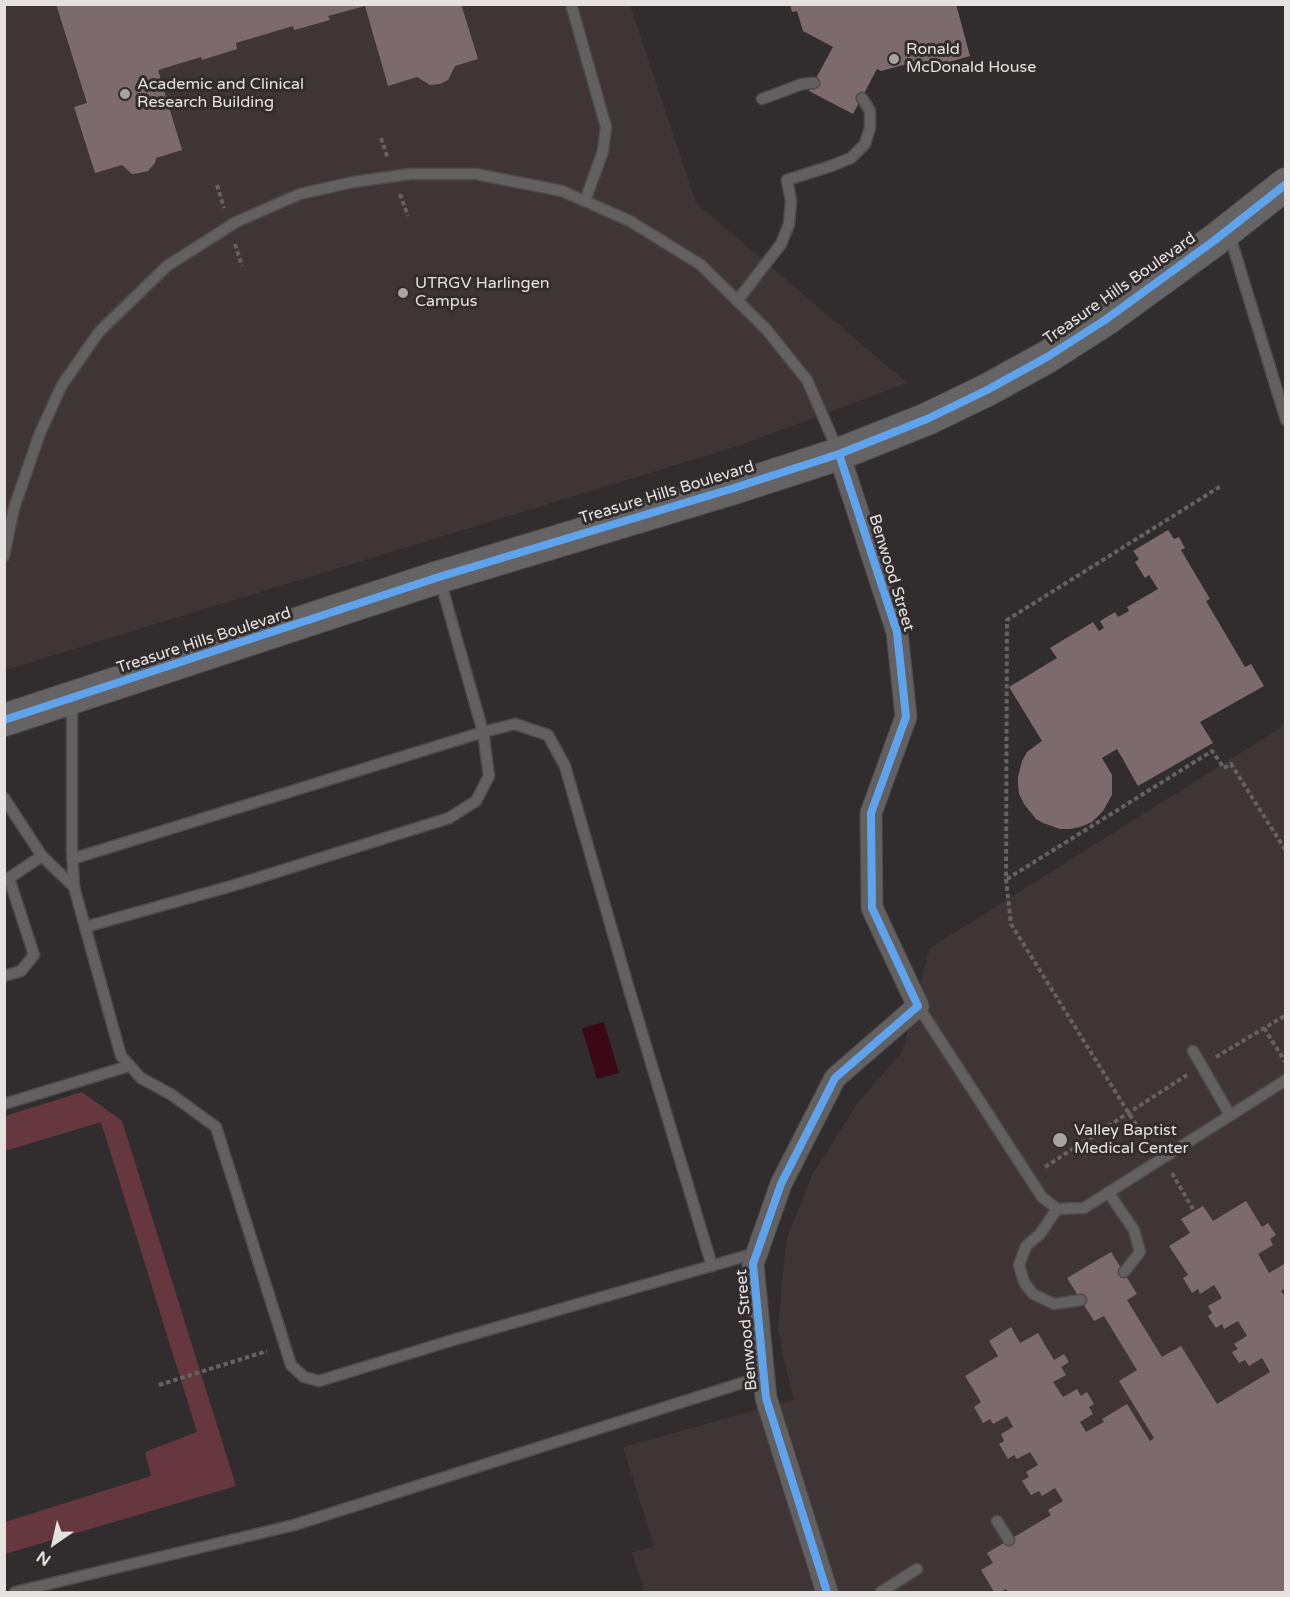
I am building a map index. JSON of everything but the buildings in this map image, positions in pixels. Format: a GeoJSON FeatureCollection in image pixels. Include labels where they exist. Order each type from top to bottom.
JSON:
{"type":"FeatureCollection","features":[{"type":"Feature","properties":{"kind":"street","name":"Treasure Hills Boulevard"},"geometry":{"type":"LineString","coordinates":[[4,720],[439,577],[839,454],[927,419],[1047,357],[1105,320],[1228,230],[1286,184]]}},
{"type":"Feature","properties":{"kind":"street","name":"Benwood Street"},"geometry":{"type":"LineString","coordinates":[[827,1593],[766,1398],[753,1264],[781,1184],[835,1078],[918,1006],[872,908],[871,813],[906,717],[897,632],[839,454]]}},
{"type":"Feature","properties":{"kind":"lane"},"geometry":{"type":"LineString","coordinates":[[571,4],[606,127],[603,151],[585,201]]}},
{"type":"Feature","properties":{"kind":"lane"},"geometry":{"type":"LineString","coordinates":[[762,99],[802,84],[814,83]]}},
{"type":"Feature","properties":{"kind":"lane"},"geometry":{"type":"LineString","coordinates":[[737,301],[781,244],[789,224],[792,201],[787,180],[851,158],[864,144],[870,128],[870,111],[862,98]]}},
{"type":"Feature","properties":{"kind":"lane"},"geometry":{"type":"LineString","coordinates":[[4,556],[14,508],[40,433],[62,385],[99,332],[167,266],[229,226],[300,194],[353,182],[410,174],[476,174],[562,191],[630,221],[701,265],[766,329],[807,380],[839,454]]}},
{"type":"Feature","properties":{"kind":"lane"},"geometry":{"type":"LineString","coordinates":[[1228,230],[1286,420]]}},
{"type":"Feature","properties":{"kind":"lane"},"geometry":{"type":"LineString","coordinates":[[85,927],[235,885],[449,818],[476,801],[489,776],[483,732],[439,577]]}},
{"type":"Feature","properties":{"kind":"lane"},"geometry":{"type":"LineString","coordinates":[[72,699],[74,888],[121,1056],[141,1078],[171,1095],[216,1127],[291,1365],[304,1377],[320,1381],[757,1253]]}},
{"type":"Feature","properties":{"kind":"lane"},"geometry":{"type":"LineString","coordinates":[[72,859],[483,732],[515,724],[548,735],[565,766],[712,1266]]}},
{"type":"Feature","properties":{"kind":"lane"},"geometry":{"type":"LineString","coordinates":[[4,798],[42,856],[74,888]]}},
{"type":"Feature","properties":{"kind":"lane"},"geometry":{"type":"LineString","coordinates":[[4,976],[21,971],[34,955],[7,878],[42,856]]}},
{"type":"Feature","properties":{"kind":"lane"},"geometry":{"type":"LineString","coordinates":[[918,1006],[1042,1197],[1057,1209],[1084,1208],[1286,1080]]}},
{"type":"Feature","properties":{"kind":"lane"},"geometry":{"type":"LineString","coordinates":[[1193,1051],[1230,1115]]}},
{"type":"Feature","properties":{"kind":"lane"},"geometry":{"type":"LineString","coordinates":[[4,1104],[129,1066]]}},
{"type":"Feature","properties":{"kind":"lane"},"geometry":{"type":"LineString","coordinates":[[1108,1192],[1134,1230],[1140,1252],[1124,1272]]}},
{"type":"Feature","properties":{"kind":"lane"},"geometry":{"type":"LineString","coordinates":[[1057,1209],[1040,1234],[1026,1246],[1019,1265],[1024,1282],[1033,1294],[1054,1304],[1081,1300]]}},
{"type":"Feature","properties":{"kind":"lane"},"geometry":{"type":"LineString","coordinates":[[15,1593],[294,1525],[764,1376]]}},
{"type":"Feature","properties":{"kind":"lane"},"geometry":{"type":"LineString","coordinates":[[997,1521],[1009,1540]]}},
{"type":"Feature","properties":{"kind":"lane"},"geometry":{"type":"LineString","coordinates":[[881,1593],[917,1569]]}},
{"type":"Feature","properties":{"kind":"path"},"geometry":{"type":"LineString","coordinates":[[1194,1211],[1175,1176],[1149,1146],[1011,924],[1006,879],[1007,620],[1221,486]]}},
{"type":"Feature","properties":{"kind":"path"},"geometry":{"type":"LineString","coordinates":[[1006,879],[1212,751],[1224,768],[1231,764],[1286,851]]}},
{"type":"Feature","properties":{"kind":"path"},"geometry":{"type":"LineString","coordinates":[[1029,1178],[1128,1112],[1286,1015]]}},
{"type":"Feature","properties":{"kind":"path"},"geometry":{"type":"LineString","coordinates":[[1264,1028],[1286,1063]]}},
{"type":"Feature","properties":{"kind":"path"},"geometry":{"type":"LineString","coordinates":[[159,1385],[285,1346]]}},
{"type":"Feature","properties":{"kind":"shaded area","name":"UTRGV Harlingen Campus"},"geometry":{"type":"Polygon","coordinates":[[[5,5],[630,5],[696,203],[907,383],[741,445],[5,670],[5,5]]]}},
{"type":"Feature","properties":{"kind":"shaded area","name":"Valley Baptist Medical Center"},"geometry":{"type":"Polygon","coordinates":[[[1285,725],[1285,1592],[645,1592],[632,1553],[654,1546],[623,1447],[793,1400],[778,1329],[786,1241],[812,1175],[857,1104],[902,1052],[930,948],[1285,725]]]}},
{"type":"Feature","properties":{"kind":"shaded area"},"geometry":{"type":"Polygon","coordinates":[[[604,1022],[619,1073],[597,1079],[582,1028],[604,1022]]]}},
{"type":"Feature","properties":{"kind":"shaded area"},"geometry":{"type":"Polygon","coordinates":[[[82,1092],[122,1121],[236,1486],[5,1554],[5,1522],[151,1476],[145,1452],[197,1432],[101,1122],[5,1151],[5,1116],[82,1092]]]}},
{"type":"Feature","properties":{"kind":"cycle path"},"geometry":{"type":"LineString","coordinates":[[4,720],[439,577],[839,454],[927,419],[1047,357],[1105,320],[1215,240],[1286,184]]}},
{"type":"Feature","properties":{"kind":"cycle path"},"geometry":{"type":"LineString","coordinates":[[827,1592],[766,1398],[753,1264],[781,1184],[835,1078],[918,1006],[872,908],[871,813],[906,717],[897,632],[839,454]]}},
{"type":"Feature","properties":{"kind":"place","name":"Ronald McDonald House"},"geometry":{"type":"Point","coordinates":[894,59]}},
{"type":"Feature","properties":{"kind":"place","name":"Academic and Clinical Research Building"},"geometry":{"type":"Point","coordinates":[125,94]}},
{"type":"Feature","properties":{"kind":"place","name":"UTRGV Harlingen Campus"},"geometry":{"type":"Point","coordinates":[403,293]}},
{"type":"Feature","properties":{"kind":"place","name":"Valley Baptist Medical Center"},"geometry":{"type":"Point","coordinates":[1060,1140]}}]}
